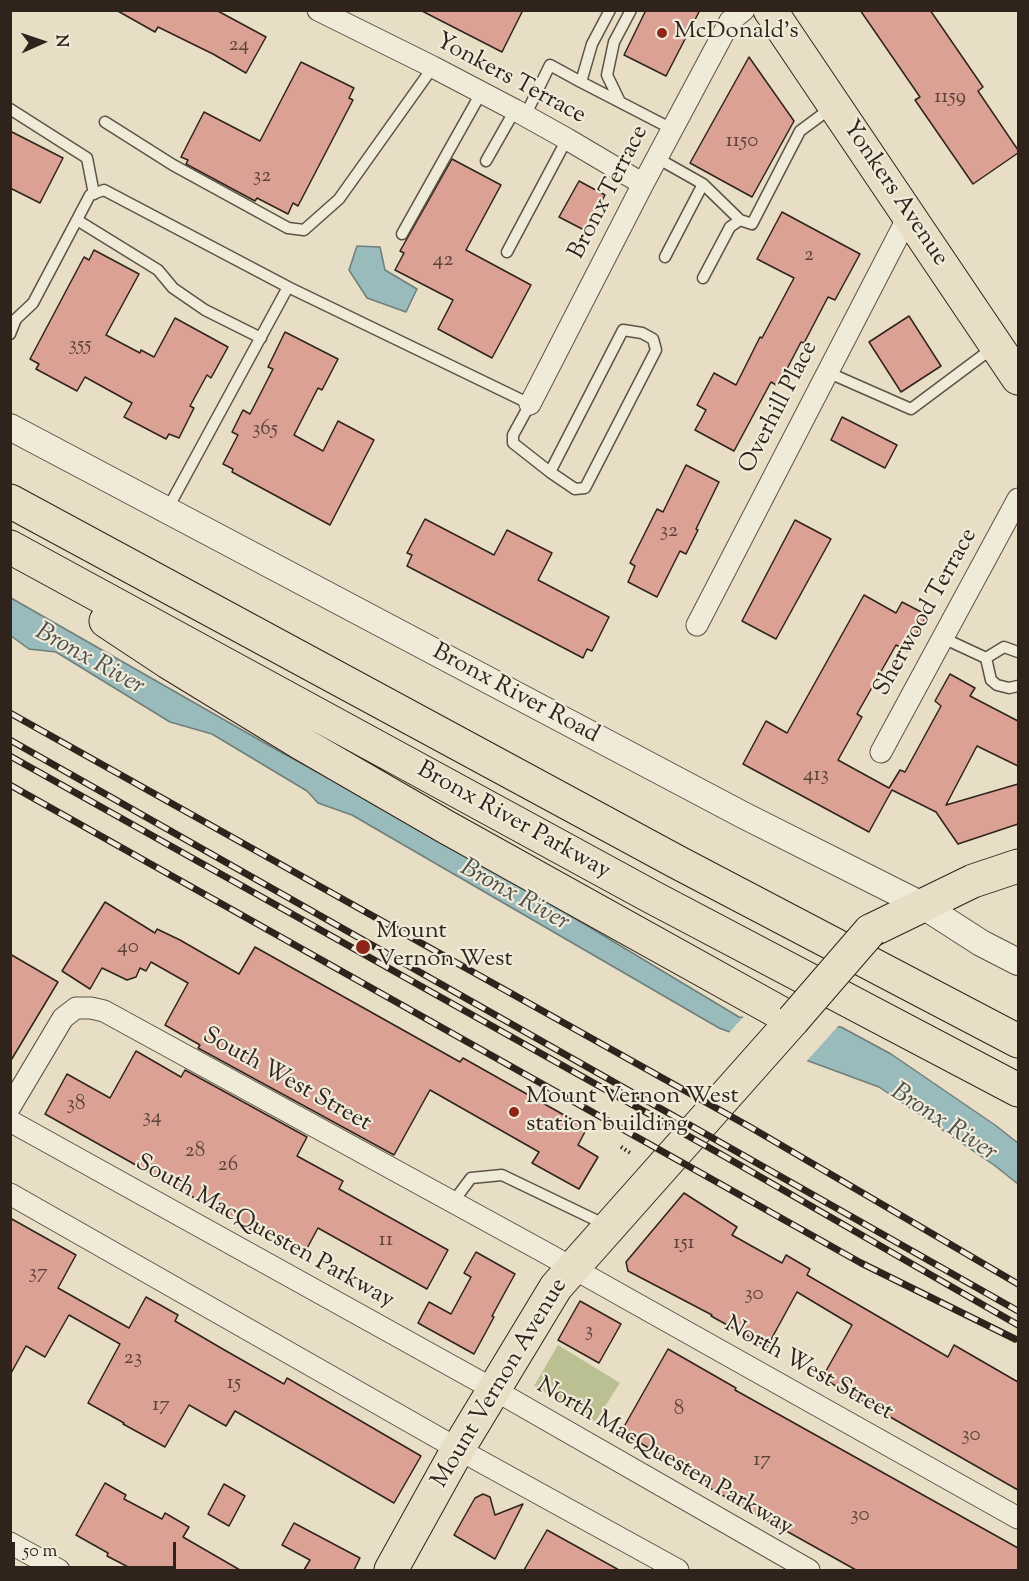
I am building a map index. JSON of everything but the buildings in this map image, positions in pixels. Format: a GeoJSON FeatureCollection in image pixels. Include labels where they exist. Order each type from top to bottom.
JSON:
{"type":"FeatureCollection","features":[{"type":"Feature","properties":{"kind":"main road","name":"Yonkers Avenue"},"geometry":{"type":"LineString","coordinates":[[770,10],[1018,378]]}},
{"type":"Feature","properties":{"kind":"main road","name":"Bronx River Parkway"},"geometry":{"type":"LineString","coordinates":[[10,501],[657,852],[1018,1041]]}},
{"type":"Feature","properties":{"kind":"main road","name":"Bronx River Parkway"},"geometry":{"type":"LineString","coordinates":[[10,547],[641,892],[1018,1090]]}},
{"type":"Feature","properties":{"kind":"main road"},"geometry":{"type":"LineString","coordinates":[[10,555],[138,643],[299,742],[793,1020],[870,932],[973,881],[1018,866]]}},
{"type":"Feature","properties":{"kind":"main road","name":"Mount Vernon Avenue"},"geometry":{"type":"LineString","coordinates":[[391,1570],[458,1449],[555,1287],[793,1020]]}},
{"type":"Feature","properties":{"kind":"street","name":"Yonkers Terrace"},"geometry":{"type":"LineString","coordinates":[[318,10],[520,113],[643,184]]}},
{"type":"Feature","properties":{"kind":"street","name":"Bronx Terrace"},"geometry":{"type":"LineString","coordinates":[[530,404],[730,21],[744,10]]}},
{"type":"Feature","properties":{"kind":"street","name":"Overhill Place"},"geometry":{"type":"LineString","coordinates":[[697,625],[909,214]]}},
{"type":"Feature","properties":{"kind":"street","name":"Bronx River Road"},"geometry":{"type":"LineString","coordinates":[[10,428],[743,815],[922,905],[981,943],[1018,962]]}},
{"type":"Feature","properties":{"kind":"street","name":"Sherwood Terrace"},"geometry":{"type":"LineString","coordinates":[[881,752],[1018,499]]}},
{"type":"Feature","properties":{"kind":"street","name":"South West Street"},"geometry":{"type":"LineString","coordinates":[[10,1107],[63,1018],[76,1008],[104,1011],[573,1268]]}},
{"type":"Feature","properties":{"kind":"street","name":"South MacQuesten Parkway"},"geometry":{"type":"LineString","coordinates":[[10,1121],[493,1389]]}},
{"type":"Feature","properties":{"kind":"street"},"geometry":{"type":"LineString","coordinates":[[10,1194],[667,1568]]}},
{"type":"Feature","properties":{"kind":"street","name":"North West Street"},"geometry":{"type":"LineString","coordinates":[[573,1268],[1018,1518]]}},
{"type":"Feature","properties":{"kind":"street","name":"North MacQuesten Parkway"},"geometry":{"type":"LineString","coordinates":[[493,1389],[809,1570]]}},
{"type":"Feature","properties":{"kind":"street"},"geometry":{"type":"LineString","coordinates":[[10,1543],[59,1570]]}},
{"type":"Feature","properties":{"kind":"lane"},"geometry":{"type":"LineString","coordinates":[[581,82],[592,44],[610,10]]}},
{"type":"Feature","properties":{"kind":"lane"},"geometry":{"type":"LineString","coordinates":[[621,103],[607,75],[614,42],[631,10]]}},
{"type":"Feature","properties":{"kind":"lane"},"geometry":{"type":"LineString","coordinates":[[486,161],[550,65],[672,129]]}},
{"type":"Feature","properties":{"kind":"lane"},"geometry":{"type":"LineString","coordinates":[[105,122],[173,165],[288,228],[304,230],[339,199],[433,67]]}},
{"type":"Feature","properties":{"kind":"lane"},"geometry":{"type":"LineString","coordinates":[[402,234],[481,93]]}},
{"type":"Feature","properties":{"kind":"lane"},"geometry":{"type":"LineString","coordinates":[[657,158],[703,184],[740,220],[752,224],[801,131],[834,106]]}},
{"type":"Feature","properties":{"kind":"lane"},"geometry":{"type":"LineString","coordinates":[[10,110],[87,158],[94,194]]}},
{"type":"Feature","properties":{"kind":"lane"},"geometry":{"type":"LineString","coordinates":[[507,252],[567,139]]}},
{"type":"Feature","properties":{"kind":"lane"},"geometry":{"type":"LineString","coordinates":[[665,257],[703,184]]}},
{"type":"Feature","properties":{"kind":"lane"},"geometry":{"type":"LineString","coordinates":[[10,334],[16,319],[33,303],[90,195],[104,190],[288,287],[530,404],[513,435],[513,443],[550,472],[575,489],[585,488],[656,350],[653,339],[642,333],[623,330],[550,472]]}},
{"type":"Feature","properties":{"kind":"lane"},"geometry":{"type":"LineString","coordinates":[[77,220],[158,270],[173,288],[205,310],[261,338]]}},
{"type":"Feature","properties":{"kind":"lane"},"geometry":{"type":"LineString","coordinates":[[703,278],[730,227],[740,220]]}},
{"type":"Feature","properties":{"kind":"lane"},"geometry":{"type":"LineString","coordinates":[[167,510],[288,287]]}},
{"type":"Feature","properties":{"kind":"lane"},"geometry":{"type":"LineString","coordinates":[[827,372],[911,409],[996,345]]}},
{"type":"Feature","properties":{"kind":"lane"},"geometry":{"type":"LineString","coordinates":[[943,638],[986,658]]}},
{"type":"Feature","properties":{"kind":"lane"},"geometry":{"type":"LineString","coordinates":[[986,658],[1005,647],[1018,652]]}},
{"type":"Feature","properties":{"kind":"lane"},"geometry":{"type":"LineString","coordinates":[[986,658],[991,680],[997,685],[1009,688],[1018,686]]}},
{"type":"Feature","properties":{"kind":"lane"},"geometry":{"type":"LineString","coordinates":[[453,1202],[471,1178],[502,1175],[610,1227]]}},
{"type":"Feature","properties":{"kind":"path"},"geometry":{"type":"LineString","coordinates":[[621,1147],[633,1154]]}},
{"type":"Feature","properties":{"kind":"green space"},"geometry":{"type":"Polygon","coordinates":[[[558,1345],[620,1383],[595,1422],[534,1386],[558,1345]]]}},
{"type":"Feature","properties":{"kind":"water"},"geometry":{"type":"Polygon","coordinates":[[[357,246],[380,247],[385,270],[417,289],[406,312],[367,298],[349,270],[357,246]]]}},
{"type":"Feature","properties":{"kind":"water","name":"Bronx River"},"geometry":{"type":"Polygon","coordinates":[[[11,598],[277,750],[471,856],[739,1017],[841,1027],[891,1054],[1018,1143],[1018,1184],[994,1165],[879,1087],[719,1028],[352,815],[318,803],[307,791],[212,734],[170,722],[56,652],[29,649],[11,636],[11,598]]]}},
{"type":"Feature","properties":{"kind":"pier"},"geometry":{"type":"Polygon","coordinates":[[[745,1015],[840,1024],[805,1063],[727,1035],[745,1015]]]}},
{"type":"Feature","properties":{"kind":"railway"},"geometry":{"type":"LineString","coordinates":[[10,713],[750,1127],[1018,1284]]}},
{"type":"Feature","properties":{"kind":"railway"},"geometry":{"type":"LineString","coordinates":[[10,740],[1018,1311]]}},
{"type":"Feature","properties":{"kind":"railway"},"geometry":{"type":"LineString","coordinates":[[10,756],[724,1156],[1018,1325]]}},
{"type":"Feature","properties":{"kind":"railway"},"geometry":{"type":"LineString","coordinates":[[10,785],[861,1263],[1015,1339]]}},
{"type":"Feature","properties":{"kind":"place","name":"McDonald's"},"geometry":{"type":"Point","coordinates":[662,33]}},
{"type":"Feature","properties":{"kind":"place","name":"Mount Vernon West"},"geometry":{"type":"Point","coordinates":[363,947]}},
{"type":"Feature","properties":{"kind":"place","name":"Mount Vernon West station building"},"geometry":{"type":"Point","coordinates":[514,1112]}}]}
